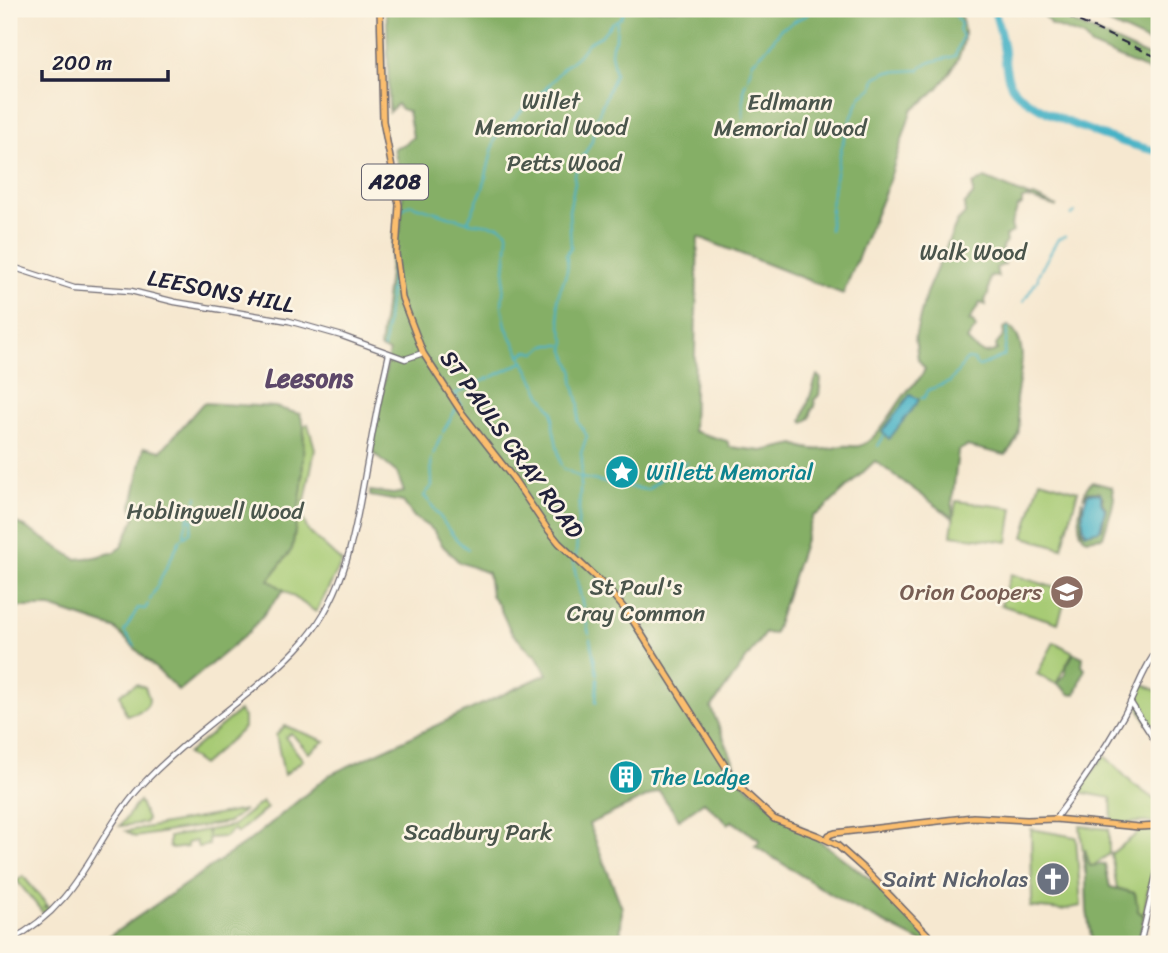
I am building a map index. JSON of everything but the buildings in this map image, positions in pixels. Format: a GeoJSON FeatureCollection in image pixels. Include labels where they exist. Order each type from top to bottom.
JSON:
{"type":"FeatureCollection","features":[{"type":"Feature","properties":{"kind":"main road","name":"A208"},"geometry":{"type":"LineString","coordinates":[[380,9],[383,121],[398,205],[398,266],[402,298],[423,352]]}},
{"type":"Feature","properties":{"kind":"main road","name":"ST PAULS CRAY ROAD"},"geometry":{"type":"LineString","coordinates":[[423,352],[463,413],[552,535],[606,587],[628,613],[738,786],[774,819],[827,839],[866,871],[929,936],[941,944]]}},
{"type":"Feature","properties":{"kind":"main road"},"geometry":{"type":"LineString","coordinates":[[827,839],[835,833],[973,817],[1055,819],[1121,826],[1159,825]]}},
{"type":"Feature","properties":{"kind":"street","name":"LEESONS HILL"},"geometry":{"type":"LineString","coordinates":[[9,266],[74,287],[131,291],[175,302],[289,321],[342,335],[405,359],[423,352]]}},
{"type":"Feature","properties":{"kind":"street"},"geometry":{"type":"LineString","coordinates":[[9,941],[35,925],[66,897],[85,871],[111,826],[141,786],[276,670],[308,636],[325,613],[340,583],[351,550],[389,354]]}},
{"type":"Feature","properties":{"kind":"street"},"geometry":{"type":"LineString","coordinates":[[1055,819],[1103,752],[1159,648]]}},
{"type":"Feature","properties":{"kind":"street"},"geometry":{"type":"LineString","coordinates":[[1131,703],[1159,747]]}},
{"type":"Feature","properties":{"kind":"street"},"geometry":{"type":"LineString","coordinates":[[1064,807],[1066,820]]}},
{"type":"Feature","properties":{"kind":"street"},"geometry":{"type":"LineString","coordinates":[[1140,944],[1159,863]]}},
{"type":"Feature","properties":{"kind":"green space","name":"Petts Wood"},"geometry":{"type":"Polygon","coordinates":[[[385,9],[959,9],[964,34],[958,58],[938,88],[912,109],[887,187],[843,294],[698,237],[693,431],[727,441],[730,447],[762,451],[795,444],[824,449],[859,446],[872,438],[925,369],[918,359],[915,338],[926,293],[957,222],[965,214],[964,205],[973,195],[973,185],[985,178],[1057,207],[1028,198],[1022,199],[1022,205],[1018,207],[1011,225],[1013,232],[1005,236],[1006,242],[1002,247],[1001,259],[1005,264],[996,268],[998,277],[990,276],[986,305],[980,303],[969,321],[973,322],[976,328],[967,340],[980,352],[997,350],[996,345],[1004,335],[1003,329],[1008,326],[1019,341],[1022,360],[1016,402],[1019,426],[1018,436],[1011,448],[1005,455],[967,446],[958,451],[952,503],[953,518],[875,461],[821,512],[813,516],[774,634],[765,633],[711,708],[742,782],[874,882],[932,944],[925,944],[846,904],[755,846],[759,842],[758,839],[732,821],[728,824],[704,802],[679,819],[659,791],[589,824],[622,908],[620,944],[98,944],[253,838],[329,775],[547,674],[535,653],[511,632],[491,595],[488,573],[459,562],[443,546],[433,530],[414,517],[403,502],[370,496],[370,491],[393,494],[404,492],[397,473],[372,452],[389,352],[380,348],[394,232],[400,232],[403,189],[394,148],[413,137],[408,111],[397,104],[389,112],[385,9]]]}},
{"type":"Feature","properties":{"kind":"green space"},"geometry":{"type":"Polygon","coordinates":[[[1027,9],[1044,9],[1159,61],[1159,75],[1091,46],[1084,37],[1051,25],[1044,15],[1027,9]]]}},
{"type":"Feature","properties":{"kind":"green space"},"geometry":{"type":"Polygon","coordinates":[[[1078,9],[1159,9],[1159,47],[1078,9]]]}},
{"type":"Feature","properties":{"kind":"green space"},"geometry":{"type":"Polygon","coordinates":[[[817,375],[821,379],[819,395],[814,400],[815,407],[810,418],[804,423],[802,421],[817,375]]]}},
{"type":"Feature","properties":{"kind":"green space","name":"Hoblingwell Wood"},"geometry":{"type":"Polygon","coordinates":[[[203,403],[275,407],[300,414],[304,426],[302,487],[292,549],[269,580],[284,590],[249,632],[179,691],[114,628],[51,607],[9,607],[9,530],[11,523],[20,524],[76,559],[115,552],[121,547],[135,518],[132,506],[144,447],[161,451],[203,403]]]}},
{"type":"Feature","properties":{"kind":"green space"},"geometry":{"type":"Polygon","coordinates":[[[308,424],[315,449],[302,516],[308,531],[342,562],[316,612],[269,580],[292,549],[302,487],[304,426],[308,424]]]}},
{"type":"Feature","properties":{"kind":"green space"},"geometry":{"type":"Polygon","coordinates":[[[1040,480],[1078,491],[1062,548],[1024,537],[1040,480]]]}},
{"type":"Feature","properties":{"kind":"green space"},"geometry":{"type":"Polygon","coordinates":[[[1092,482],[1112,487],[1114,498],[1103,537],[1086,539],[1079,527],[1082,500],[1082,530],[1085,533],[1102,529],[1106,508],[1099,492],[1088,492],[1083,498],[1092,482]]]}},
{"type":"Feature","properties":{"kind":"green space"},"geometry":{"type":"Polygon","coordinates":[[[956,501],[1013,508],[1008,542],[951,535],[956,501]]]}},
{"type":"Feature","properties":{"kind":"green space"},"geometry":{"type":"Polygon","coordinates":[[[1011,574],[1068,592],[1058,623],[1001,605],[1011,574]]]}},
{"type":"Feature","properties":{"kind":"green space"},"geometry":{"type":"Polygon","coordinates":[[[1054,642],[1073,652],[1056,684],[1037,674],[1054,642]]]}},
{"type":"Feature","properties":{"kind":"green space"},"geometry":{"type":"Polygon","coordinates":[[[1074,653],[1083,657],[1082,665],[1085,668],[1076,694],[1071,695],[1057,683],[1066,674],[1065,668],[1074,653]]]}},
{"type":"Feature","properties":{"kind":"green space"},"geometry":{"type":"Polygon","coordinates":[[[1142,683],[1159,692],[1159,733],[1156,737],[1136,703],[1142,683]]]}},
{"type":"Feature","properties":{"kind":"green space"},"geometry":{"type":"Polygon","coordinates":[[[136,684],[145,687],[148,703],[140,711],[126,715],[120,694],[136,684]]]}},
{"type":"Feature","properties":{"kind":"green space"},"geometry":{"type":"Polygon","coordinates":[[[239,711],[244,717],[244,728],[202,765],[187,754],[239,711]]]}},
{"type":"Feature","properties":{"kind":"green space"},"geometry":{"type":"Polygon","coordinates":[[[285,726],[325,741],[309,753],[291,733],[285,737],[303,760],[284,775],[276,735],[285,726]]]}},
{"type":"Feature","properties":{"kind":"green space"},"geometry":{"type":"Polygon","coordinates":[[[1104,755],[1132,783],[1159,803],[1159,822],[1112,823],[1111,798],[1079,792],[1104,755]]]}},
{"type":"Feature","properties":{"kind":"green space"},"geometry":{"type":"Polygon","coordinates":[[[139,801],[147,819],[145,823],[120,826],[139,801]]]}},
{"type":"Feature","properties":{"kind":"green space"},"geometry":{"type":"Polygon","coordinates":[[[262,802],[267,808],[237,833],[234,829],[225,837],[208,838],[209,845],[198,847],[196,841],[187,843],[187,847],[172,849],[169,846],[169,837],[207,830],[208,836],[208,830],[232,826],[262,802]]]}},
{"type":"Feature","properties":{"kind":"green space"},"geometry":{"type":"Polygon","coordinates":[[[245,810],[229,822],[135,837],[126,831],[245,810]]]}},
{"type":"Feature","properties":{"kind":"green space"},"geometry":{"type":"Polygon","coordinates":[[[1080,826],[1109,829],[1109,854],[1085,872],[1080,826]]]}},
{"type":"Feature","properties":{"kind":"green space"},"geometry":{"type":"Polygon","coordinates":[[[1031,829],[1076,837],[1081,906],[1061,910],[1030,907],[1031,829]]]}},
{"type":"Feature","properties":{"kind":"green space"},"geometry":{"type":"Polygon","coordinates":[[[1159,829],[1144,916],[1138,911],[1135,893],[1117,888],[1111,854],[1142,830],[1159,829]]]}},
{"type":"Feature","properties":{"kind":"green space"},"geometry":{"type":"Polygon","coordinates":[[[1085,849],[1090,866],[1105,864],[1110,887],[1135,893],[1138,911],[1144,916],[1138,944],[1092,944],[1087,911],[1085,849]]]}},
{"type":"Feature","properties":{"kind":"green space"},"geometry":{"type":"Polygon","coordinates":[[[23,876],[47,905],[44,908],[48,906],[50,909],[44,914],[17,881],[23,876]]]}},
{"type":"Feature","properties":{"kind":"water"},"geometry":{"type":"Polygon","coordinates":[[[910,395],[919,399],[889,439],[882,432],[910,395]]]}},
{"type":"Feature","properties":{"kind":"water"},"geometry":{"type":"Polygon","coordinates":[[[1089,493],[1101,494],[1101,503],[1105,509],[1100,530],[1086,533],[1083,513],[1089,493]]]}},
{"type":"Feature","properties":{"kind":"waterway"},"geometry":{"type":"LineString","coordinates":[[468,221],[483,188],[495,139],[526,106],[539,99],[540,93],[588,43],[601,36],[612,23],[621,18],[625,9]]}},
{"type":"Feature","properties":{"kind":"waterway"},"geometry":{"type":"LineString","coordinates":[[748,78],[753,61],[781,28],[806,16],[811,9]]}},
{"type":"Feature","properties":{"kind":"waterway"},"geometry":{"type":"LineString","coordinates":[[830,230],[838,161],[845,133],[858,102],[862,95],[873,88],[875,78],[886,72],[919,70],[927,63],[955,56],[963,36],[959,30],[961,24],[955,9]]}},
{"type":"Feature","properties":{"kind":"waterway"},"geometry":{"type":"LineString","coordinates":[[994,9],[1008,79],[1019,94],[1034,105],[1078,126],[1125,143],[1159,151]]}},
{"type":"Feature","properties":{"kind":"waterway"},"geometry":{"type":"LineString","coordinates":[[576,556],[581,453],[587,436],[578,422],[579,404],[573,381],[574,373],[564,348],[566,342],[560,321],[558,298],[567,272],[566,255],[571,247],[569,211],[574,177],[592,141],[594,125],[615,74],[611,53],[616,38],[617,20]]}},
{"type":"Feature","properties":{"kind":"waterway"},"geometry":{"type":"LineString","coordinates":[[743,118],[746,82]]}},
{"type":"Feature","properties":{"kind":"waterway"},"geometry":{"type":"LineString","coordinates":[[403,209],[410,204]]}},
{"type":"Feature","properties":{"kind":"waterway"},"geometry":{"type":"LineString","coordinates":[[412,205],[506,230],[508,237],[502,305],[506,327],[553,412],[553,427],[561,465]]}},
{"type":"Feature","properties":{"kind":"waterway"},"geometry":{"type":"LineString","coordinates":[[1071,215],[1075,212]]}},
{"type":"Feature","properties":{"kind":"waterway"},"geometry":{"type":"LineString","coordinates":[[1023,302],[1058,239],[1065,236]]}},
{"type":"Feature","properties":{"kind":"waterway"},"geometry":{"type":"LineString","coordinates":[[384,348],[394,255]]}},
{"type":"Feature","properties":{"kind":"waterway"},"geometry":{"type":"LineString","coordinates":[[921,398],[924,398],[928,390],[950,382],[967,359],[974,360],[976,365],[980,366],[1004,356],[1008,328]]}},
{"type":"Feature","properties":{"kind":"waterway"},"geometry":{"type":"LineString","coordinates":[[520,355],[528,351],[536,353],[545,345],[562,345]]}},
{"type":"Feature","properties":{"kind":"waterway"},"geometry":{"type":"LineString","coordinates":[[492,377],[523,362]]}},
{"type":"Feature","properties":{"kind":"waterway"},"geometry":{"type":"LineString","coordinates":[[461,405],[455,394],[489,378]]}},
{"type":"Feature","properties":{"kind":"waterway"},"geometry":{"type":"LineString","coordinates":[[443,432],[456,409]]}},
{"type":"Feature","properties":{"kind":"waterway"},"geometry":{"type":"LineString","coordinates":[[433,455],[441,436]]}},
{"type":"Feature","properties":{"kind":"waterway"},"geometry":{"type":"LineString","coordinates":[[878,446],[884,436]]}},
{"type":"Feature","properties":{"kind":"waterway"},"geometry":{"type":"LineString","coordinates":[[431,459],[432,486],[424,496],[455,537],[468,549]]}},
{"type":"Feature","properties":{"kind":"waterway"},"geometry":{"type":"LineString","coordinates":[[563,468],[581,478],[647,490],[687,462]]}},
{"type":"Feature","properties":{"kind":"waterway"},"geometry":{"type":"LineString","coordinates":[[184,534],[195,503]]}},
{"type":"Feature","properties":{"kind":"waterway"},"geometry":{"type":"LineString","coordinates":[[150,600],[180,540],[190,532],[193,519],[190,520]]}},
{"type":"Feature","properties":{"kind":"waterway"},"geometry":{"type":"LineString","coordinates":[[573,562],[589,634]]}},
{"type":"Feature","properties":{"kind":"waterway"},"geometry":{"type":"LineString","coordinates":[[135,646],[124,632],[138,608],[145,609],[148,604]]}},
{"type":"Feature","properties":{"kind":"waterway"},"geometry":{"type":"LineString","coordinates":[[590,639],[597,674]]}},
{"type":"Feature","properties":{"kind":"waterway"},"geometry":{"type":"LineString","coordinates":[[596,703],[597,678]]}},
{"type":"Feature","properties":{"kind":"railway"},"geometry":{"type":"LineString","coordinates":[[1052,9],[1159,58]]}},
{"type":"Feature","properties":{"kind":"place","name":"Willett Memorial"},"geometry":{"type":"Point","coordinates":[622,472]}},
{"type":"Feature","properties":{"kind":"place","name":"Orion Coopers"},"geometry":{"type":"Point","coordinates":[1067,592]}},
{"type":"Feature","properties":{"kind":"place","name":"The Lodge"},"geometry":{"type":"Point","coordinates":[626,777]}},
{"type":"Feature","properties":{"kind":"place","name":"Saint Nicholas"},"geometry":{"type":"Point","coordinates":[1053,879]}},
{"type":"Feature","properties":{"kind":"district","name":"Leesons"},"geometry":{"type":"Point","coordinates":[309,378]}},
{"type":"Feature","properties":{"kind":"park label","name":"Willet Memorial Wood"},"geometry":{"type":"Point","coordinates":[551,114]}},
{"type":"Feature","properties":{"kind":"park label","name":"Edlmann Memorial Wood"},"geometry":{"type":"Point","coordinates":[790,115]}},
{"type":"Feature","properties":{"kind":"park label","name":"Walk Wood"},"geometry":{"type":"Point","coordinates":[973,252]}},
{"type":"Feature","properties":{"kind":"park label","name":"St Paul's Cray Common"},"geometry":{"type":"Point","coordinates":[636,600]}},
{"type":"Feature","properties":{"kind":"park label","name":"Scadbury Park"},"geometry":{"type":"Point","coordinates":[478,832]}}]}
